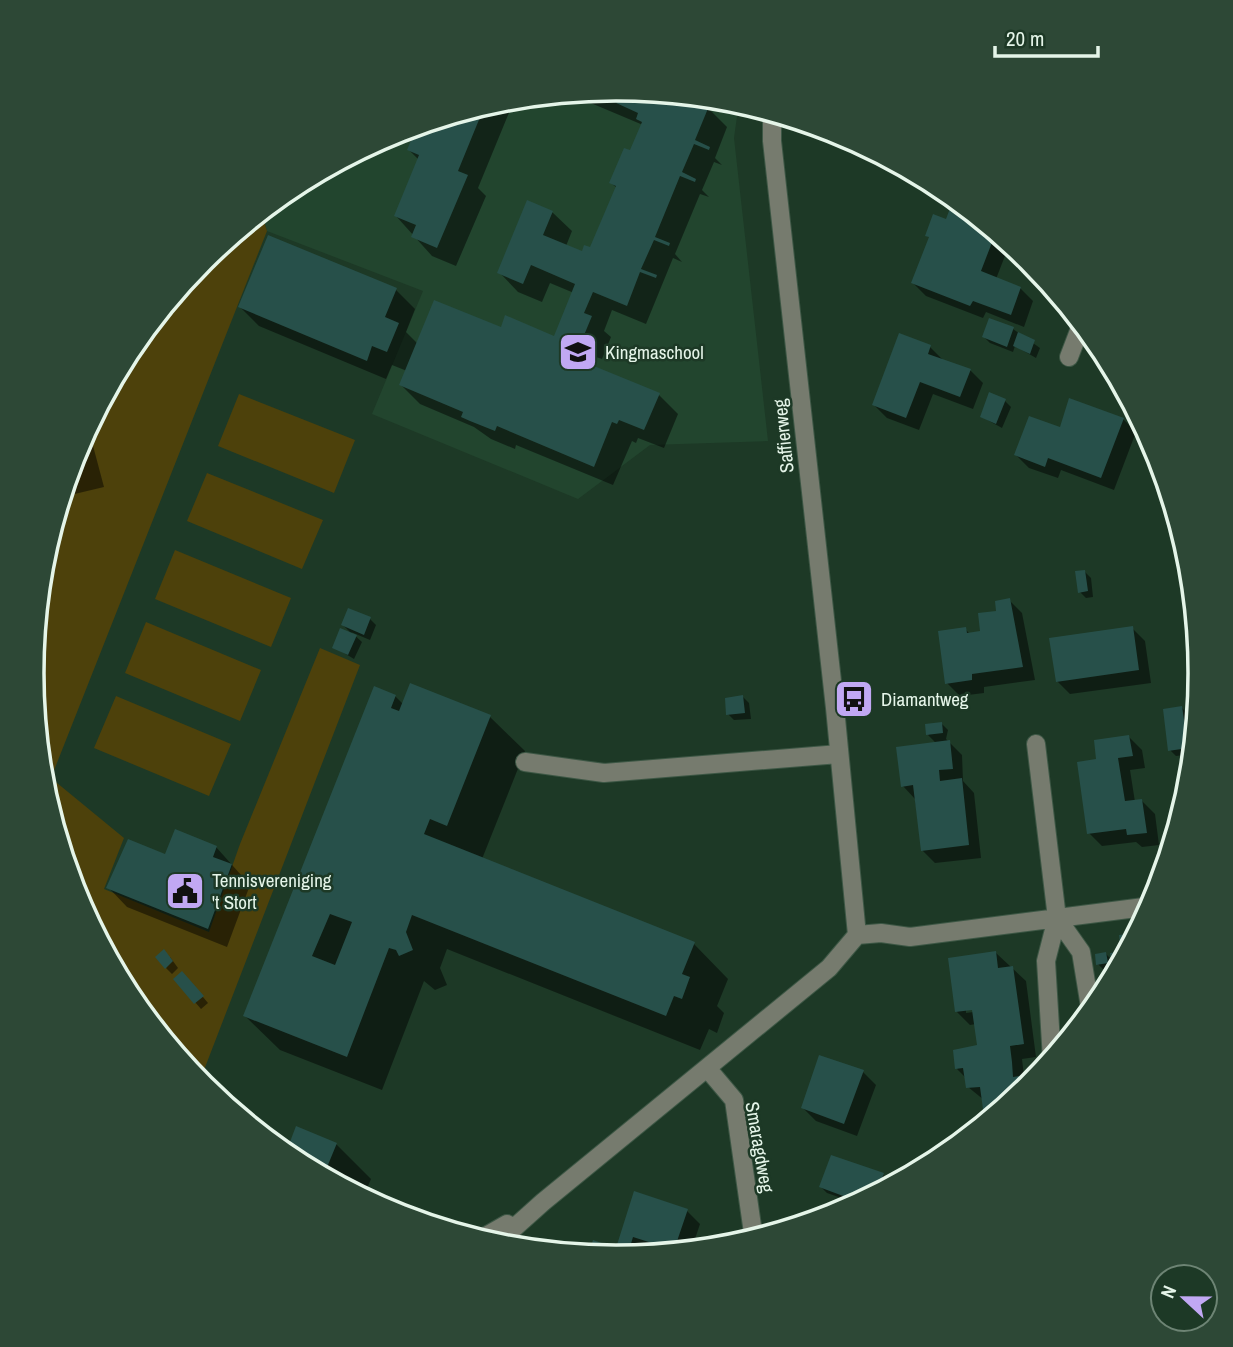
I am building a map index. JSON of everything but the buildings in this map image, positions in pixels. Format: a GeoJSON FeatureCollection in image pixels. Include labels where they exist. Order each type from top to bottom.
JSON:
{"type":"FeatureCollection","features":[{"type":"Feature","properties":{"kind":"street","name":"Saffierweg"},"geometry":{"type":"LineString","coordinates":[[772,122],[857,935]]}},
{"type":"Feature","properties":{"kind":"street"},"geometry":{"type":"LineString","coordinates":[[1069,357],[1078,334]]}},
{"type":"Feature","properties":{"kind":"street"},"geometry":{"type":"LineString","coordinates":[[1036,744],[1057,918],[1045,961],[1051,1046]]}},
{"type":"Feature","properties":{"kind":"street"},"geometry":{"type":"LineString","coordinates":[[526,762],[604,773],[839,754]]}},
{"type":"Feature","properties":{"kind":"street"},"geometry":{"type":"LineString","coordinates":[[506,1235],[829,968],[857,935],[881,933],[910,937],[1139,908]]}},
{"type":"Feature","properties":{"kind":"street"},"geometry":{"type":"LineString","coordinates":[[1057,918],[1081,952],[1089,998]]}},
{"type":"Feature","properties":{"kind":"street","name":"Smaragdweg"},"geometry":{"type":"LineString","coordinates":[[707,1068],[734,1100],[753,1230]]}},
{"type":"Feature","properties":{"kind":"street"},"geometry":{"type":"LineString","coordinates":[[492,1232],[543,1202]]}},
{"type":"Feature","properties":{"kind":"shaded area","name":"Kingmaschool"},"geometry":{"type":"Polygon","coordinates":[[[616,101],[654,102],[737,114],[734,138],[768,441],[650,445],[578,499],[372,414],[423,291],[267,231],[264,222],[330,177],[397,144],[468,120],[542,106],[616,101]]]}},
{"type":"Feature","properties":{"kind":"shaded area"},"geometry":{"type":"Polygon","coordinates":[[[264,222],[267,231],[53,773],[45,711],[45,636],[63,525],[87,454],[120,387],[162,325],[186,296],[239,243],[264,222]]]}},
{"type":"Feature","properties":{"kind":"shaded area"},"geometry":{"type":"Polygon","coordinates":[[[239,394],[355,440],[334,493],[218,446],[239,394]]]}},
{"type":"Feature","properties":{"kind":"shaded area"},"geometry":{"type":"Polygon","coordinates":[[[207,473],[323,520],[302,569],[187,521],[207,473]]]}},
{"type":"Feature","properties":{"kind":"shaded area"},"geometry":{"type":"Polygon","coordinates":[[[175,550],[291,598],[271,647],[155,599],[175,550]]]}},
{"type":"Feature","properties":{"kind":"shaded area"},"geometry":{"type":"Polygon","coordinates":[[[146,622],[261,670],[240,721],[125,673],[146,622]]]}},
{"type":"Feature","properties":{"kind":"shaded area"},"geometry":{"type":"Polygon","coordinates":[[[320,648],[360,665],[204,1070],[162,1022],[120,960],[87,893],[74,858],[54,781],[124,838],[104,889],[209,932],[240,844],[320,648]]]}},
{"type":"Feature","properties":{"kind":"shaded area"},"geometry":{"type":"Polygon","coordinates":[[[116,696],[231,744],[209,796],[94,748],[116,696]]]}},
{"type":"Feature","properties":{"kind":"place","name":"Kingmaschool"},"geometry":{"type":"Point","coordinates":[578,352]}},
{"type":"Feature","properties":{"kind":"place","name":"Diamantweg"},"geometry":{"type":"Point","coordinates":[854,699]}},
{"type":"Feature","properties":{"kind":"place","name":"Tennisvereniging 't Stort"},"geometry":{"type":"Point","coordinates":[185,891]}}]}
